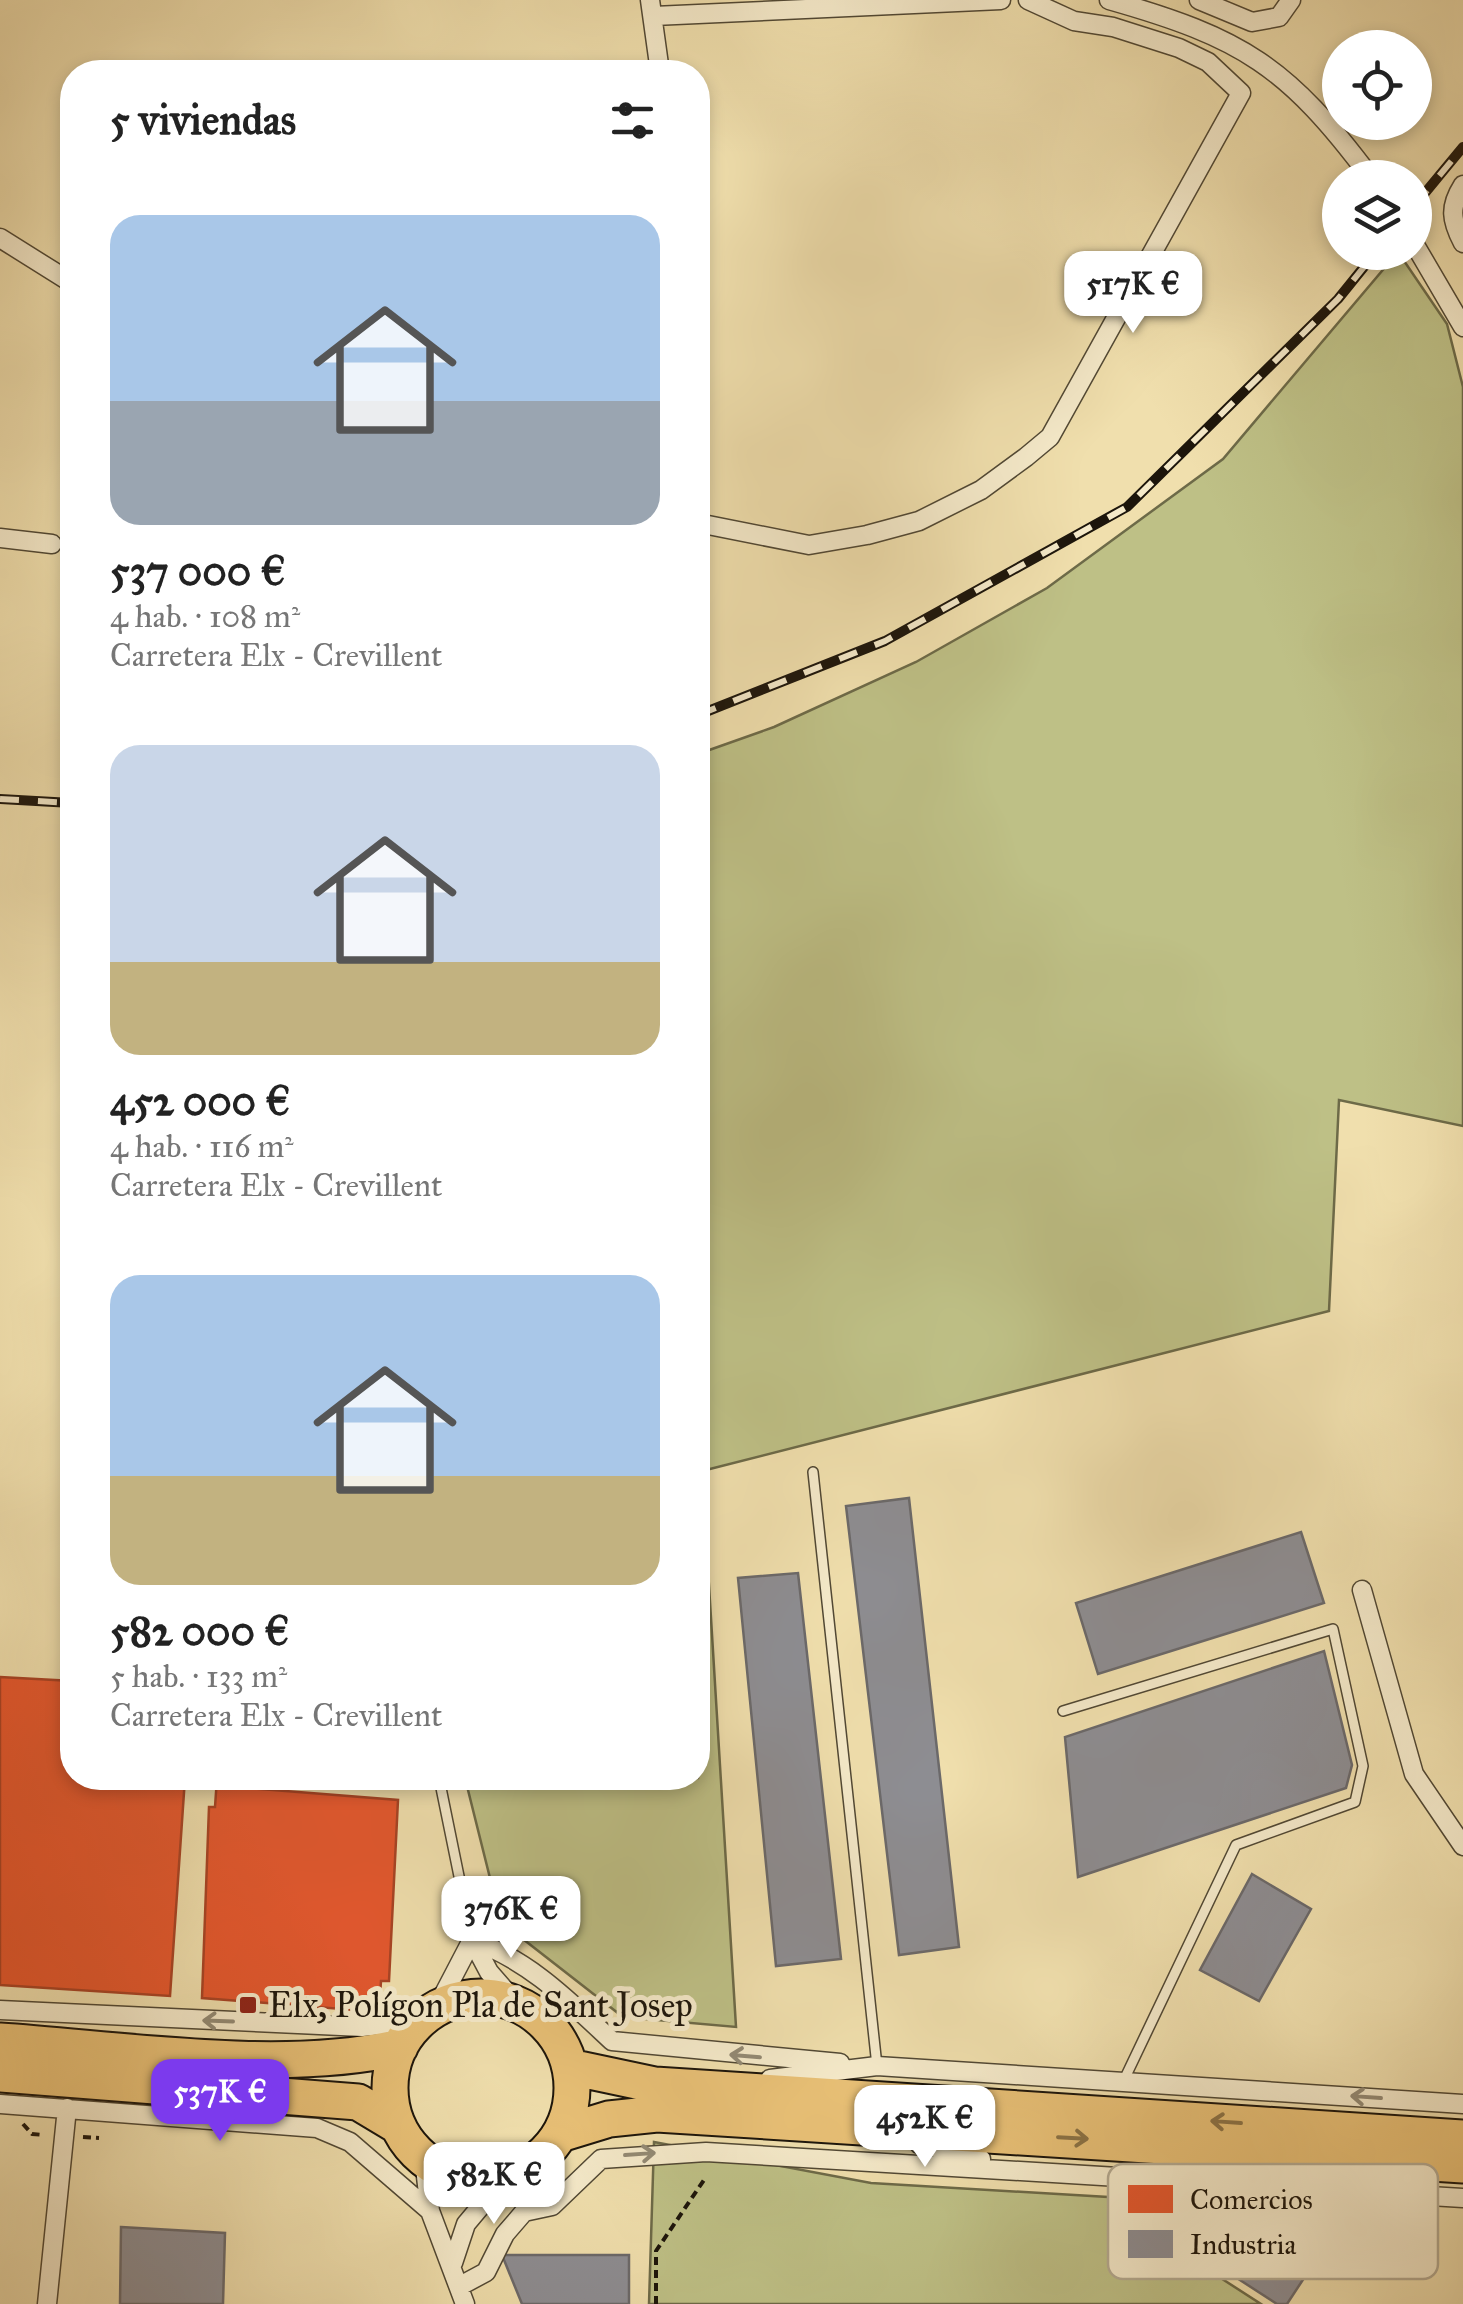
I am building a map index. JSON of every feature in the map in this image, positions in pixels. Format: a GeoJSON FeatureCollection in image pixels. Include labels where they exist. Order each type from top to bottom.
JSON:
{"type":"FeatureCollection","features":[{"type":"Feature","properties":{"kind":"highway"},"geometry":{"type":"LineString","coordinates":[[0,2041],[280,2059],[353,2058],[476,1997],[517,2004],[546,2025],[570,2067],[568,2115],[560,2134],[542,2156],[507,2175],[471,2178],[424,2159],[398,2126],[358,2102],[40,2076],[0,2077]]}},
{"type":"Feature","properties":{"kind":"highway"},"geometry":{"type":"LineString","coordinates":[[398,2126],[390,2092],[419,2025]]}},
{"type":"Feature","properties":{"kind":"highway"},"geometry":{"type":"LineString","coordinates":[[570,2067],[655,2085],[1463,2138]]}},
{"type":"Feature","properties":{"kind":"highway"},"geometry":{"type":"LineString","coordinates":[[560,2134],[608,2119],[657,2114],[1463,2164]]}},
{"type":"Feature","properties":{"kind":"street"},"geometry":{"type":"LineString","coordinates":[[658,60],[652,8],[1001,0]]}},
{"type":"Feature","properties":{"kind":"street"},"geometry":{"type":"LineString","coordinates":[[710,525],[810,545],[867,535],[919,521],[981,490],[1050,437],[1241,93],[1208,62],[1179,48],[1113,27],[1074,20],[1028,0]]}},
{"type":"Feature","properties":{"kind":"street"},"geometry":{"type":"LineString","coordinates":[[1109,0],[1225,38],[1261,59],[1320,113],[1357,160]]}},
{"type":"Feature","properties":{"kind":"street"},"geometry":{"type":"LineString","coordinates":[[1198,0],[1252,22],[1279,17],[1291,0]]}},
{"type":"Feature","properties":{"kind":"street"},"geometry":{"type":"LineString","coordinates":[[1463,185],[1453,200],[1452,222],[1463,243]]}},
{"type":"Feature","properties":{"kind":"street"},"geometry":{"type":"LineString","coordinates":[[0,238],[60,276]]}},
{"type":"Feature","properties":{"kind":"street"},"geometry":{"type":"LineString","coordinates":[[1430,270],[1463,327]]}},
{"type":"Feature","properties":{"kind":"street"},"geometry":{"type":"LineString","coordinates":[[0,538],[52,544]]}},
{"type":"Feature","properties":{"kind":"street"},"geometry":{"type":"LineString","coordinates":[[1362,1590],[1414,1774],[1463,1846]]}},
{"type":"Feature","properties":{"kind":"street"},"geometry":{"type":"LineString","coordinates":[[472,1940],[506,1952],[534,1971],[566,1995],[612,2042],[878,2066],[1463,2104]]}},
{"type":"Feature","properties":{"kind":"street"},"geometry":{"type":"LineString","coordinates":[[472,1940],[489,1972],[517,2004]]}},
{"type":"Feature","properties":{"kind":"street"},"geometry":{"type":"LineString","coordinates":[[0,2010],[362,2026],[419,2025],[472,1940]]}},
{"type":"Feature","properties":{"kind":"street"},"geometry":{"type":"LineString","coordinates":[[698,2088],[878,2066]]}},
{"type":"Feature","properties":{"kind":"street"},"geometry":{"type":"LineString","coordinates":[[0,2104],[318,2128],[350,2142],[430,2211]]}},
{"type":"Feature","properties":{"kind":"street"},"geometry":{"type":"LineString","coordinates":[[47,2304],[67,2108]]}},
{"type":"Feature","properties":{"kind":"street"},"geometry":{"type":"LineString","coordinates":[[836,2124],[1026,2169]]}},
{"type":"Feature","properties":{"kind":"street"},"geometry":{"type":"LineString","coordinates":[[424,2159],[430,2211],[462,2295],[486,2272],[505,2234],[524,2212],[552,2206],[601,2159],[706,2152],[1108,2174]]}},
{"type":"Feature","properties":{"kind":"street"},"geometry":{"type":"LineString","coordinates":[[452,2263],[466,2224],[507,2175]]}},
{"type":"Feature","properties":{"kind":"street"},"geometry":{"type":"LineString","coordinates":[[1438,2196],[1463,2198]]}},
{"type":"Feature","properties":{"kind":"lane"},"geometry":{"type":"LineString","coordinates":[[813,1472],[878,2066]]}},
{"type":"Feature","properties":{"kind":"lane"},"geometry":{"type":"LineString","coordinates":[[1062,1711],[1333,1629],[1364,1766],[1354,1802],[1236,1845],[1123,2082]]}},
{"type":"Feature","properties":{"kind":"lane"},"geometry":{"type":"LineString","coordinates":[[441,1790],[472,1940]]}},
{"type":"Feature","properties":{"kind":"lane"},"geometry":{"type":"LineString","coordinates":[[0,2032],[64,2045]]}},
{"type":"Feature","properties":{"kind":"path"},"geometry":{"type":"LineString","coordinates":[[656,2304],[656,2252],[706,2177]]}},
{"type":"Feature","properties":{"kind":"green space"},"geometry":{"type":"Polygon","coordinates":[[[1383,270],[1410,270],[1447,324],[1463,387],[1463,1126],[1339,1100],[1329,1311],[710,1469],[710,750],[774,727],[916,662],[1047,588],[1223,459],[1383,270]]]}},
{"type":"Feature","properties":{"kind":"green space"},"geometry":{"type":"Polygon","coordinates":[[[710,1602],[736,2027],[623,2017],[501,1922],[468,1790],[710,1790],[710,1602]]]}},
{"type":"Feature","properties":{"kind":"green space"},"geometry":{"type":"Polygon","coordinates":[[[654,2142],[871,2183],[1108,2197],[1108,2279],[1222,2279],[1261,2304],[649,2304],[654,2142]]]}},
{"type":"Feature","properties":{"kind":"building: Comercios"},"geometry":{"type":"Polygon","coordinates":[[[0,1677],[60,1680],[60,1790],[184,1790],[170,1996],[0,1985],[0,1677]]]}},
{"type":"Feature","properties":{"kind":"building: Comercios"},"geometry":{"type":"Polygon","coordinates":[[[216,1790],[272,1790],[398,1800],[389,1981],[381,1981],[379,2012],[202,1998],[209,1807],[215,1807],[216,1790]]]}},
{"type":"Feature","properties":{"kind":"building: Industria"},"geometry":{"type":"Polygon","coordinates":[[[909,1498],[959,1947],[899,1955],[846,1506],[909,1498]]]}},
{"type":"Feature","properties":{"kind":"building: Industria"},"geometry":{"type":"Polygon","coordinates":[[[1301,1532],[1324,1603],[1098,1674],[1076,1603],[1301,1532]]]}},
{"type":"Feature","properties":{"kind":"building: Industria"},"geometry":{"type":"Polygon","coordinates":[[[798,1573],[841,1959],[776,1966],[738,1578],[798,1573]]]}},
{"type":"Feature","properties":{"kind":"building: Industria"},"geometry":{"type":"Polygon","coordinates":[[[1324,1651],[1352,1765],[1346,1788],[1078,1877],[1065,1737],[1324,1651]]]}},
{"type":"Feature","properties":{"kind":"building: Industria"},"geometry":{"type":"Polygon","coordinates":[[[1252,1874],[1311,1909],[1259,2001],[1200,1970],[1252,1874]]]}},
{"type":"Feature","properties":{"kind":"building: Industria"},"geometry":{"type":"Polygon","coordinates":[[[121,2227],[225,2233],[223,2304],[120,2304],[121,2227]]]}},
{"type":"Feature","properties":{"kind":"building: Industria"},"geometry":{"type":"Polygon","coordinates":[[[502,2255],[629,2255],[629,2304],[522,2304],[502,2255]]]}},
{"type":"Feature","properties":{"kind":"building: Industria"},"geometry":{"type":"Polygon","coordinates":[[[1238,2279],[1303,2279],[1287,2304],[1277,2304],[1238,2279]]]}},
{"type":"Feature","properties":{"kind":"railway"},"geometry":{"type":"LineString","coordinates":[[1432,184],[1463,147]]}},
{"type":"Feature","properties":{"kind":"railway"},"geometry":{"type":"LineString","coordinates":[[710,710],[885,641],[1127,507],[1338,299],[1361,270]]}},
{"type":"Feature","properties":{"kind":"railway"},"geometry":{"type":"LineString","coordinates":[[0,799],[60,802]]}},
{"type":"Feature","properties":{"kind":"place","name":"Elx, Polígon Pla de Sant Josep"},"geometry":{"type":"Point","coordinates":[248,2005]}}]}
